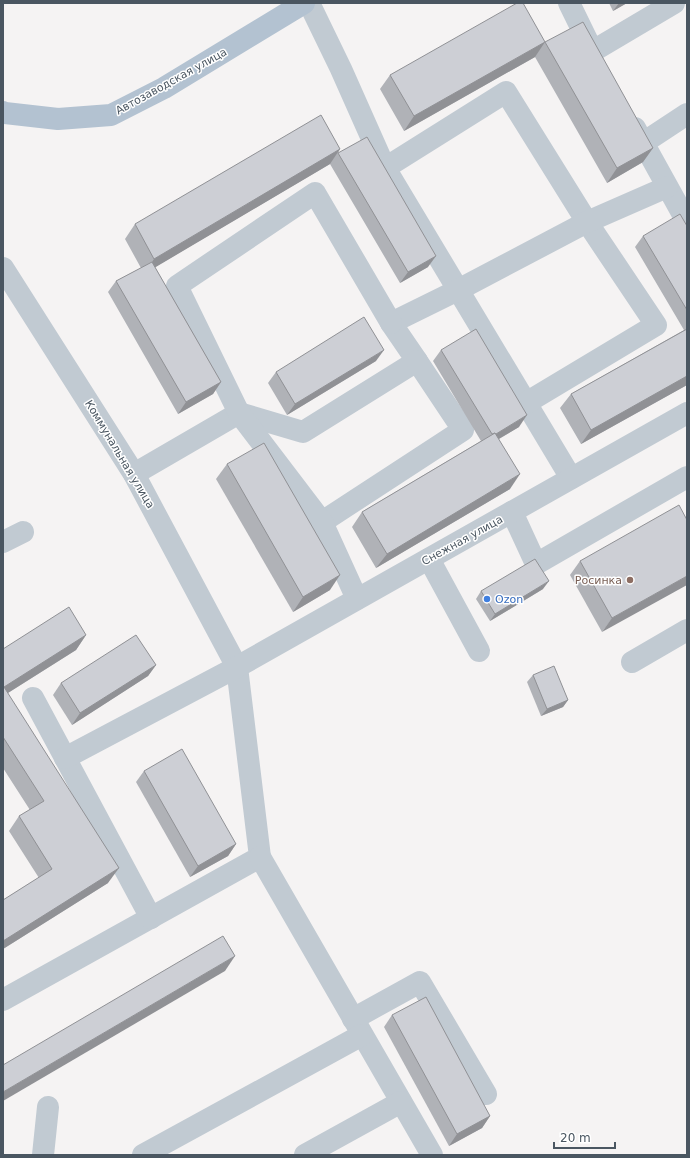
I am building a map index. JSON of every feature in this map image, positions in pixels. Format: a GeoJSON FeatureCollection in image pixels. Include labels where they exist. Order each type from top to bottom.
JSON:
{"type":"FeatureCollection","features":[{"type":"Feature","properties":{"kind":"main road","name":"Автозаводская улица"},"geometry":{"type":"LineString","coordinates":[[4,115],[58,119],[110,115],[164,88],[304,3]]}},
{"type":"Feature","properties":{"kind":"street"},"geometry":{"type":"LineString","coordinates":[[309,3],[342,69],[385,168],[571,478]]}},
{"type":"Feature","properties":{"kind":"street"},"geometry":{"type":"LineString","coordinates":[[569,3],[604,70]]}},
{"type":"Feature","properties":{"kind":"street"},"geometry":{"type":"LineString","coordinates":[[593,51],[674,3]]}},
{"type":"Feature","properties":{"kind":"street"},"geometry":{"type":"LineString","coordinates":[[385,168],[506,92],[587,222],[656,325],[526,403]]}},
{"type":"Feature","properties":{"kind":"street"},"geometry":{"type":"LineString","coordinates":[[625,110],[687,222]]}},
{"type":"Feature","properties":{"kind":"street"},"geometry":{"type":"LineString","coordinates":[[643,143],[687,114]]}},
{"type":"Feature","properties":{"kind":"street"},"geometry":{"type":"LineString","coordinates":[[391,323],[458,290],[587,222],[667,186]]}},
{"type":"Feature","properties":{"kind":"street"},"geometry":{"type":"LineString","coordinates":[[322,522],[463,430],[391,323],[314,193],[177,286],[239,413],[322,522],[357,599]]}},
{"type":"Feature","properties":{"kind":"street","name":"Коммунальная улица"},"geometry":{"type":"LineString","coordinates":[[3,268],[134,474],[237,667]]}},
{"type":"Feature","properties":{"kind":"street"},"geometry":{"type":"LineString","coordinates":[[134,474],[239,413],[303,432],[417,361]]}},
{"type":"Feature","properties":{"kind":"street","name":"Снежная улица"},"geometry":{"type":"LineString","coordinates":[[65,758],[237,667],[687,413]]}},
{"type":"Feature","properties":{"kind":"street"},"geometry":{"type":"LineString","coordinates":[[512,512],[536,564],[687,477]]}},
{"type":"Feature","properties":{"kind":"street"},"geometry":{"type":"LineString","coordinates":[[3,542],[23,532]]}},
{"type":"Feature","properties":{"kind":"street"},"geometry":{"type":"LineString","coordinates":[[429,559],[479,650]]}},
{"type":"Feature","properties":{"kind":"street"},"geometry":{"type":"LineString","coordinates":[[632,662],[687,630]]}},
{"type":"Feature","properties":{"kind":"street"},"geometry":{"type":"LineString","coordinates":[[237,667],[260,857],[432,1155]]}},
{"type":"Feature","properties":{"kind":"street"},"geometry":{"type":"LineString","coordinates":[[33,698],[151,918]]}},
{"type":"Feature","properties":{"kind":"street"},"geometry":{"type":"LineString","coordinates":[[3,1000],[260,857]]}},
{"type":"Feature","properties":{"kind":"street"},"geometry":{"type":"LineString","coordinates":[[143,1155],[358,1027],[420,982],[486,1094]]}},
{"type":"Feature","properties":{"kind":"street"},"geometry":{"type":"LineString","coordinates":[[305,1155],[401,1102]]}},
{"type":"Feature","properties":{"kind":"street"},"geometry":{"type":"LineString","coordinates":[[43,1155],[48,1107]]}},
{"type":"Feature","properties":{"kind":"building"},"geometry":{"type":"Polygon","coordinates":[[[517,3],[523,3],[545,42],[414,116],[390,75],[517,3]]]}},
{"type":"Feature","properties":{"kind":"building"},"geometry":{"type":"Polygon","coordinates":[[[583,22],[653,148],[617,168],[545,42],[583,22]]]}},
{"type":"Feature","properties":{"kind":"building"},"geometry":{"type":"Polygon","coordinates":[[[321,115],[340,149],[154,259],[135,224],[321,115]]]}},
{"type":"Feature","properties":{"kind":"building"},"geometry":{"type":"Polygon","coordinates":[[[367,137],[436,256],[408,272],[338,153],[367,137]]]}},
{"type":"Feature","properties":{"kind":"building"},"geometry":{"type":"Polygon","coordinates":[[[680,214],[687,226],[687,310],[643,236],[680,214]]]}},
{"type":"Feature","properties":{"kind":"building"},"geometry":{"type":"Polygon","coordinates":[[[152,262],[221,382],[186,402],[116,281],[152,262]]]}},
{"type":"Feature","properties":{"kind":"building"},"geometry":{"type":"Polygon","coordinates":[[[364,317],[384,350],[295,404],[276,372],[364,317]]]}},
{"type":"Feature","properties":{"kind":"building"},"geometry":{"type":"Polygon","coordinates":[[[476,329],[527,415],[496,434],[492,434],[441,350],[476,329]]]}},
{"type":"Feature","properties":{"kind":"building"},"geometry":{"type":"Polygon","coordinates":[[[687,329],[687,376],[591,430],[571,394],[687,329]]]}},
{"type":"Feature","properties":{"kind":"building"},"geometry":{"type":"Polygon","coordinates":[[[495,433],[520,474],[387,554],[362,512],[495,433]]]}},
{"type":"Feature","properties":{"kind":"building"},"geometry":{"type":"Polygon","coordinates":[[[264,443],[340,575],[303,597],[227,464],[264,443]]]}},
{"type":"Feature","properties":{"kind":"building","name":"Росинка"},"geometry":{"type":"Polygon","coordinates":[[[679,505],[687,520],[687,576],[612,618],[580,561],[679,505]]]}},
{"type":"Feature","properties":{"kind":"building"},"geometry":{"type":"Polygon","coordinates":[[[535,559],[549,581],[495,614],[481,591],[535,559]]]}},
{"type":"Feature","properties":{"kind":"building"},"geometry":{"type":"Polygon","coordinates":[[[69,607],[86,635],[4,687],[119,868],[3,941],[3,900],[52,869],[19,816],[44,801],[3,737],[3,649],[69,607]]]}},
{"type":"Feature","properties":{"kind":"building"},"geometry":{"type":"Polygon","coordinates":[[[136,635],[156,665],[80,713],[61,683],[136,635]]]}},
{"type":"Feature","properties":{"kind":"building"},"geometry":{"type":"Polygon","coordinates":[[[554,666],[568,700],[547,709],[533,675],[554,666]]]}},
{"type":"Feature","properties":{"kind":"building"},"geometry":{"type":"Polygon","coordinates":[[[182,749],[236,844],[198,866],[144,771],[182,749]]]}},
{"type":"Feature","properties":{"kind":"building"},"geometry":{"type":"Polygon","coordinates":[[[223,936],[235,956],[3,1092],[3,1065],[223,936]]]}},
{"type":"Feature","properties":{"kind":"building"},"geometry":{"type":"Polygon","coordinates":[[[426,997],[490,1116],[457,1134],[392,1015],[426,997]]]}},
{"type":"Feature","properties":{"kind":"place","name":"Росинка"},"geometry":{"type":"Point","coordinates":[630,580]}},
{"type":"Feature","properties":{"kind":"place","name":"Ozon"},"geometry":{"type":"Point","coordinates":[487,599]}}]}
